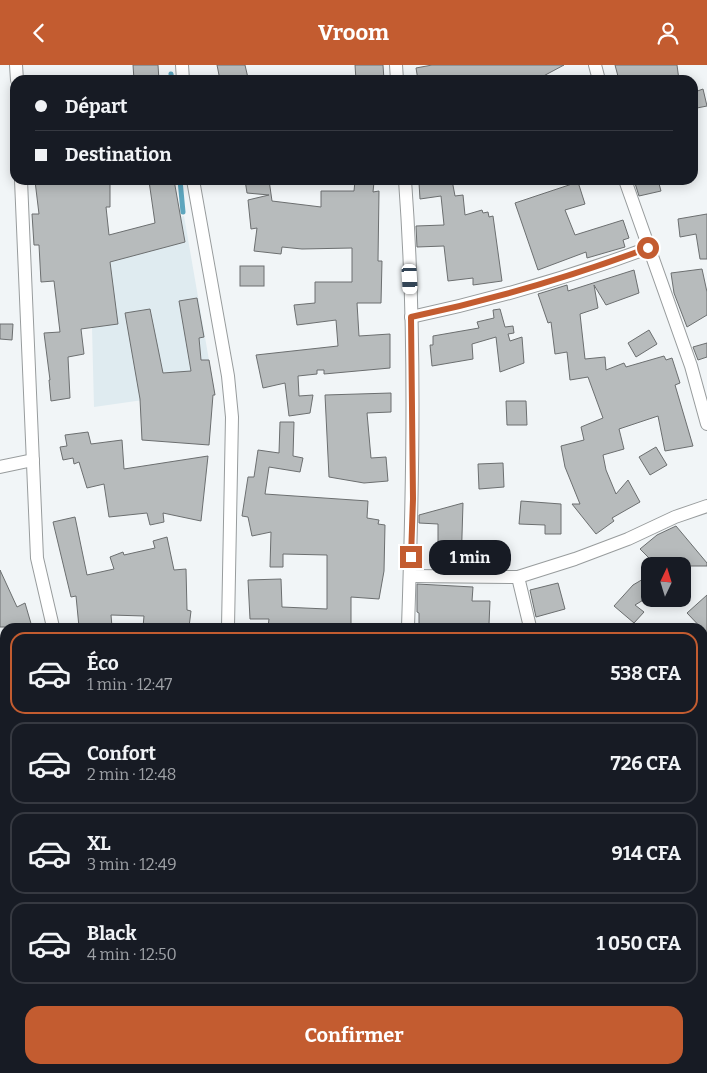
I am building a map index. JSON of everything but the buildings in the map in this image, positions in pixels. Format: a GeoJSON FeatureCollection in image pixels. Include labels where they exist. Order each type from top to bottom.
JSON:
{"type":"FeatureCollection","features":[{"type":"Feature","properties":{"kind":"street"},"geometry":{"type":"LineString","coordinates":[[21,185],[37,558],[52,623]]}},
{"type":"Feature","properties":{"kind":"street"},"geometry":{"type":"LineString","coordinates":[[194,185],[228,376],[232,417],[228,623]]}},
{"type":"Feature","properties":{"kind":"street"},"geometry":{"type":"LineString","coordinates":[[405,185],[411,317],[413,499],[408,623]]}},
{"type":"Feature","properties":{"kind":"street"},"geometry":{"type":"LineString","coordinates":[[627,185],[690,366],[707,424]]}},
{"type":"Feature","properties":{"kind":"street"},"geometry":{"type":"LineString","coordinates":[[411,317],[470,304],[576,275],[648,248]]}},
{"type":"Feature","properties":{"kind":"street"},"geometry":{"type":"LineString","coordinates":[[0,467],[33,460]]}},
{"type":"Feature","properties":{"kind":"street"},"geometry":{"type":"LineString","coordinates":[[410,576],[518,577],[575,559],[628,539],[675,517],[707,506]]}},
{"type":"Feature","properties":{"kind":"street"},"geometry":{"type":"LineString","coordinates":[[518,577],[529,623]]}},
{"type":"Feature","properties":{"kind":"shaded area"},"geometry":{"type":"Polygon","coordinates":[[[184,216],[215,395],[143,400],[94,407],[92,328],[86,283],[74,244],[184,216]]]}},
{"type":"Feature","properties":{"kind":"waterway"},"geometry":{"type":"LineString","coordinates":[[180,185],[183,212]]}},
{"type":"Feature","properties":{"kind":"route"},"geometry":{"type":"LineString","coordinates":[[411,557],[413,499],[411,317],[470,304],[576,275],[648,248]]}}]}
